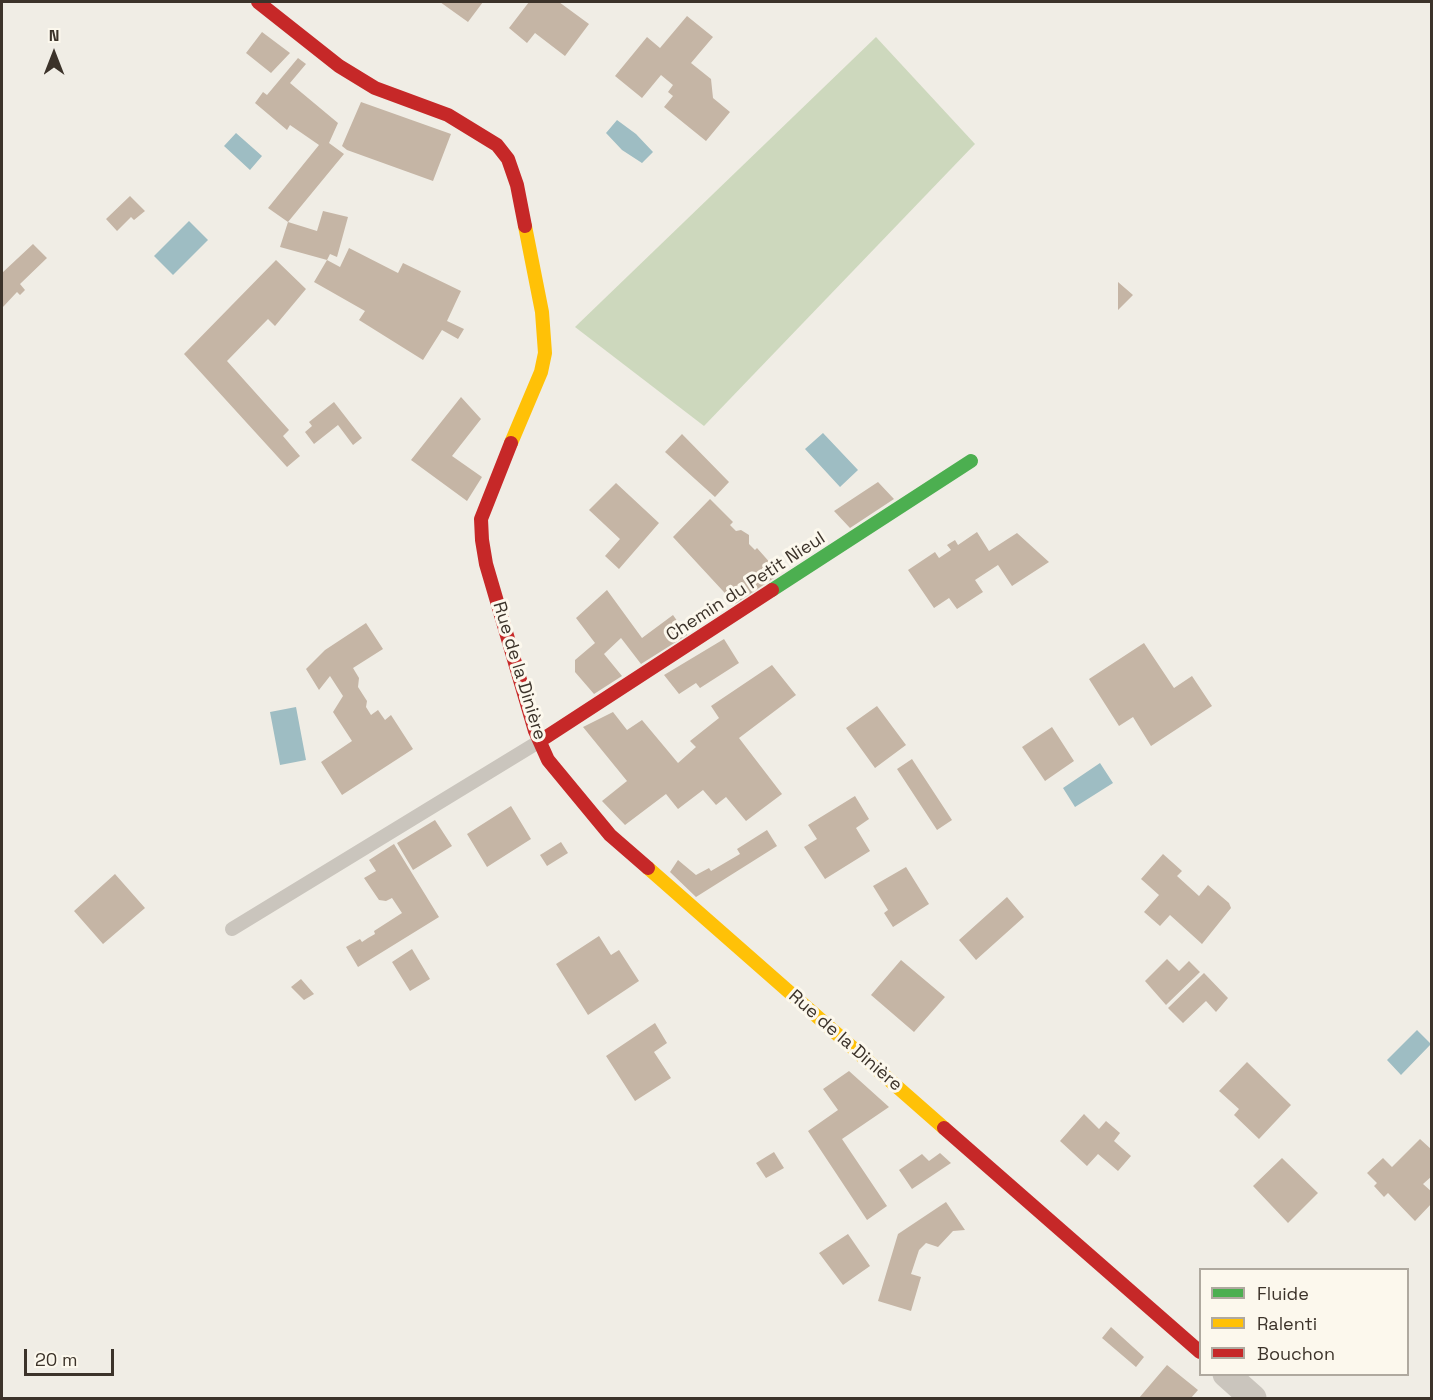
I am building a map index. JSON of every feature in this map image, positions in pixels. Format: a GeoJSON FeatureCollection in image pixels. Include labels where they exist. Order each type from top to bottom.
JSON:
{"type":"FeatureCollection","features":[{"type":"Feature","properties":{"kind":"street","name":"Rue de la Dinière"},"geometry":{"type":"LineString","coordinates":[[258,2],[339,66],[375,88],[447,115],[477,130],[497,145],[508,159],[517,185],[542,312],[545,353],[541,372],[487,500],[481,519],[482,540],[488,573],[535,731],[548,760],[610,835],[1199,1351]]}},
{"type":"Feature","properties":{"kind":"street","name":"Chemin du Petit Nieul"},"geometry":{"type":"LineString","coordinates":[[540,741],[971,461]]}},
{"type":"Feature","properties":{"kind":"street"},"geometry":{"type":"LineString","coordinates":[[1228,1376],[1253,1398]]}},
{"type":"Feature","properties":{"kind":"lane"},"geometry":{"type":"LineString","coordinates":[[232,929],[540,741]]}},
{"type":"Feature","properties":{"kind":"green space"},"geometry":{"type":"Polygon","coordinates":[[[876,37],[975,144],[704,426],[575,327],[876,37]]]}},
{"type":"Feature","properties":{"kind":"water"},"geometry":{"type":"Polygon","coordinates":[[[617,120],[636,134],[653,152],[642,163],[622,150],[606,133],[617,120]]]}},
{"type":"Feature","properties":{"kind":"water"},"geometry":{"type":"Polygon","coordinates":[[[236,133],[262,156],[250,170],[224,146],[236,133]]]}},
{"type":"Feature","properties":{"kind":"water"},"geometry":{"type":"Polygon","coordinates":[[[189,221],[208,240],[173,275],[154,256],[189,221]]]}},
{"type":"Feature","properties":{"kind":"water"},"geometry":{"type":"Polygon","coordinates":[[[823,433],[858,470],[840,487],[805,449],[823,433]]]}},
{"type":"Feature","properties":{"kind":"water"},"geometry":{"type":"Polygon","coordinates":[[[296,707],[306,760],[280,765],[270,712],[296,707]]]}},
{"type":"Feature","properties":{"kind":"water"},"geometry":{"type":"Polygon","coordinates":[[[1100,763],[1113,783],[1075,807],[1063,788],[1100,763]]]}},
{"type":"Feature","properties":{"kind":"water"},"geometry":{"type":"Polygon","coordinates":[[[1417,1030],[1431,1044],[1401,1075],[1387,1060],[1417,1030]]]}},
{"type":"Feature","properties":{"kind":"building"},"geometry":{"type":"Polygon","coordinates":[[[440,2],[483,2],[468,22],[440,2]]]}},
{"type":"Feature","properties":{"kind":"building"},"geometry":{"type":"Polygon","coordinates":[[[529,2],[559,2],[589,24],[565,56],[535,33],[527,43],[509,28],[529,2]]]}},
{"type":"Feature","properties":{"kind":"building"},"geometry":{"type":"Polygon","coordinates":[[[687,16],[713,37],[691,63],[711,79],[713,98],[730,112],[706,141],[664,107],[673,96],[668,92],[673,85],[661,75],[642,98],[615,76],[647,37],[660,48],[687,16]]]}},
{"type":"Feature","properties":{"kind":"building"},"geometry":{"type":"Polygon","coordinates":[[[262,32],[290,53],[271,73],[246,53],[262,32]]]}},
{"type":"Feature","properties":{"kind":"building"},"geometry":{"type":"Polygon","coordinates":[[[298,58],[306,64],[290,83],[338,123],[329,143],[344,154],[288,222],[268,208],[319,145],[290,125],[287,130],[255,103],[263,92],[267,95],[298,58]]]}},
{"type":"Feature","properties":{"kind":"building"},"geometry":{"type":"Polygon","coordinates":[[[361,102],[451,134],[433,181],[347,150],[342,146],[361,102]]]}},
{"type":"Feature","properties":{"kind":"building"},"geometry":{"type":"Polygon","coordinates":[[[130,196],[145,211],[134,220],[131,217],[117,231],[106,219],[130,196]]]}},
{"type":"Feature","properties":{"kind":"building"},"geometry":{"type":"Polygon","coordinates":[[[323,211],[348,217],[337,257],[330,254],[327,260],[280,247],[288,222],[317,231],[323,211]]]}},
{"type":"Feature","properties":{"kind":"building"},"geometry":{"type":"Polygon","coordinates":[[[33,244],[47,258],[20,284],[25,290],[20,295],[17,292],[2,308],[2,273],[33,244]]]}},
{"type":"Feature","properties":{"kind":"building"},"geometry":{"type":"Polygon","coordinates":[[[349,248],[398,273],[403,263],[461,291],[447,321],[464,329],[458,339],[442,330],[423,360],[359,320],[365,311],[314,282],[327,260],[340,267],[349,248]]]}},
{"type":"Feature","properties":{"kind":"building"},"geometry":{"type":"Polygon","coordinates":[[[276,260],[306,289],[275,326],[268,319],[227,361],[289,430],[283,436],[300,456],[287,467],[184,354],[276,260]]]}},
{"type":"Feature","properties":{"kind":"building"},"geometry":{"type":"Polygon","coordinates":[[[1118,282],[1133,295],[1118,310],[1118,282]]]}},
{"type":"Feature","properties":{"kind":"building"},"geometry":{"type":"Polygon","coordinates":[[[461,397],[481,419],[452,456],[482,477],[467,501],[411,460],[461,397]]]}},
{"type":"Feature","properties":{"kind":"building"},"geometry":{"type":"Polygon","coordinates":[[[334,402],[362,438],[353,445],[338,425],[314,444],[305,432],[312,426],[309,422],[334,402]]]}},
{"type":"Feature","properties":{"kind":"building"},"geometry":{"type":"Polygon","coordinates":[[[682,434],[729,482],[715,497],[665,452],[682,434]]]}},
{"type":"Feature","properties":{"kind":"building"},"geometry":{"type":"Polygon","coordinates":[[[878,482],[894,499],[850,528],[834,511],[878,482]]]}},
{"type":"Feature","properties":{"kind":"building"},"geometry":{"type":"Polygon","coordinates":[[[616,483],[659,523],[619,569],[605,556],[620,539],[589,510],[616,483]]]}},
{"type":"Feature","properties":{"kind":"building"},"geometry":{"type":"Polygon","coordinates":[[[710,499],[733,522],[730,525],[736,531],[741,530],[749,535],[749,544],[755,550],[757,548],[780,574],[735,604],[673,537],[710,499]]]}},
{"type":"Feature","properties":{"kind":"building"},"geometry":{"type":"Polygon","coordinates":[[[977,532],[989,551],[1017,533],[1049,562],[1012,586],[998,565],[975,580],[983,592],[957,609],[949,598],[934,608],[908,570],[935,552],[939,558],[951,550],[947,545],[955,540],[958,545],[977,532]]]}},
{"type":"Feature","properties":{"kind":"building"},"geometry":{"type":"Polygon","coordinates":[[[607,590],[642,638],[673,615],[687,635],[641,664],[621,638],[604,654],[622,676],[594,694],[575,672],[575,660],[595,643],[576,618],[607,590]]]}},
{"type":"Feature","properties":{"kind":"building"},"geometry":{"type":"Polygon","coordinates":[[[366,623],[383,649],[353,668],[359,678],[358,687],[367,701],[366,707],[371,715],[378,710],[385,720],[391,715],[413,749],[342,795],[321,762],[352,741],[333,712],[343,696],[330,676],[319,690],[306,669],[325,650],[366,623]]]}},
{"type":"Feature","properties":{"kind":"building"},"geometry":{"type":"Polygon","coordinates":[[[724,639],[739,663],[700,688],[696,683],[679,694],[664,675],[724,639]]]}},
{"type":"Feature","properties":{"kind":"building"},"geometry":{"type":"Polygon","coordinates":[[[1144,643],[1174,688],[1192,676],[1212,706],[1151,746],[1133,717],[1119,726],[1089,679],[1144,643]]]}},
{"type":"Feature","properties":{"kind":"building"},"geometry":{"type":"Polygon","coordinates":[[[772,665],[796,695],[739,738],[782,794],[746,821],[726,797],[716,805],[703,790],[678,809],[666,794],[625,825],[602,801],[627,781],[583,727],[613,712],[627,730],[642,720],[678,763],[696,747],[690,741],[719,718],[711,706],[772,665]]]}},
{"type":"Feature","properties":{"kind":"building"},"geometry":{"type":"Polygon","coordinates":[[[877,706],[906,745],[875,768],[846,728],[877,706]]]}},
{"type":"Feature","properties":{"kind":"building"},"geometry":{"type":"Polygon","coordinates":[[[1052,727],[1074,761],[1045,781],[1022,747],[1052,727]]]}},
{"type":"Feature","properties":{"kind":"building"},"geometry":{"type":"Polygon","coordinates":[[[912,759],[952,820],[937,830],[897,769],[912,759]]]}},
{"type":"Feature","properties":{"kind":"building"},"geometry":{"type":"Polygon","coordinates":[[[855,796],[869,819],[856,828],[870,851],[825,879],[804,847],[817,839],[808,825],[855,796]]]}},
{"type":"Feature","properties":{"kind":"building"},"geometry":{"type":"Polygon","coordinates":[[[511,806],[531,839],[487,867],[467,834],[511,806]]]}},
{"type":"Feature","properties":{"kind":"building"},"geometry":{"type":"Polygon","coordinates":[[[435,820],[452,846],[413,870],[397,843],[435,820]]]}},
{"type":"Feature","properties":{"kind":"building"},"geometry":{"type":"Polygon","coordinates":[[[767,830],[777,846],[696,897],[670,872],[678,860],[696,875],[709,868],[711,871],[740,854],[737,849],[767,830]]]}},
{"type":"Feature","properties":{"kind":"building"},"geometry":{"type":"Polygon","coordinates":[[[561,842],[568,853],[547,866],[540,855],[561,842]]]}},
{"type":"Feature","properties":{"kind":"building"},"geometry":{"type":"Polygon","coordinates":[[[394,844],[439,917],[358,967],[346,947],[360,939],[362,942],[375,934],[374,931],[402,913],[392,898],[386,901],[379,900],[364,878],[376,871],[369,860],[394,844]]]}},
{"type":"Feature","properties":{"kind":"building"},"geometry":{"type":"Polygon","coordinates":[[[1163,854],[1182,871],[1177,876],[1199,896],[1208,885],[1229,903],[1231,908],[1202,944],[1170,915],[1160,926],[1144,912],[1159,895],[1141,879],[1163,854]]]}},
{"type":"Feature","properties":{"kind":"building"},"geometry":{"type":"Polygon","coordinates":[[[906,867],[929,904],[893,927],[884,913],[888,910],[873,886],[906,867]]]}},
{"type":"Feature","properties":{"kind":"building"},"geometry":{"type":"Polygon","coordinates":[[[115,874],[145,908],[103,944],[74,911],[115,874]]]}},
{"type":"Feature","properties":{"kind":"building"},"geometry":{"type":"Polygon","coordinates":[[[1007,897],[1024,917],[976,960],[959,940],[1007,897]]]}},
{"type":"Feature","properties":{"kind":"building"},"geometry":{"type":"Polygon","coordinates":[[[599,936],[611,955],[619,950],[639,981],[588,1015],[556,964],[599,936]]]}},
{"type":"Feature","properties":{"kind":"building"},"geometry":{"type":"Polygon","coordinates":[[[412,949],[430,979],[410,991],[392,962],[412,949]]]}},
{"type":"Feature","properties":{"kind":"building"},"geometry":{"type":"Polygon","coordinates":[[[1167,959],[1179,971],[1189,961],[1200,972],[1166,1005],[1145,981],[1167,959]]]}},
{"type":"Feature","properties":{"kind":"building"},"geometry":{"type":"Polygon","coordinates":[[[901,960],[945,997],[914,1032],[871,995],[901,960]]]}},
{"type":"Feature","properties":{"kind":"building"},"geometry":{"type":"Polygon","coordinates":[[[1204,973],[1228,998],[1216,1012],[1206,1001],[1183,1023],[1168,1008],[1204,973]]]}},
{"type":"Feature","properties":{"kind":"building"},"geometry":{"type":"Polygon","coordinates":[[[301,979],[314,994],[304,1000],[291,987],[301,979]]]}},
{"type":"Feature","properties":{"kind":"building"},"geometry":{"type":"Polygon","coordinates":[[[655,1023],[667,1043],[654,1052],[671,1078],[635,1101],[606,1056],[655,1023]]]}},
{"type":"Feature","properties":{"kind":"building"},"geometry":{"type":"Polygon","coordinates":[[[1247,1062],[1291,1105],[1259,1139],[1234,1115],[1239,1109],[1219,1091],[1247,1062]]]}},
{"type":"Feature","properties":{"kind":"building"},"geometry":{"type":"Polygon","coordinates":[[[849,1071],[889,1107],[842,1139],[887,1206],[867,1220],[808,1131],[838,1110],[823,1089],[849,1071]]]}},
{"type":"Feature","properties":{"kind":"building"},"geometry":{"type":"Polygon","coordinates":[[[1084,1114],[1099,1129],[1106,1121],[1120,1133],[1114,1141],[1131,1156],[1118,1171],[1098,1154],[1087,1166],[1060,1141],[1084,1114]]]}},
{"type":"Feature","properties":{"kind":"building"},"geometry":{"type":"Polygon","coordinates":[[[1420,1139],[1432,1150],[1432,1176],[1423,1184],[1432,1192],[1432,1203],[1415,1221],[1388,1193],[1384,1197],[1374,1186],[1377,1183],[1367,1173],[1383,1158],[1392,1167],[1420,1139]]]}},
{"type":"Feature","properties":{"kind":"building"},"geometry":{"type":"Polygon","coordinates":[[[774,1152],[784,1168],[766,1178],[756,1163],[774,1152]]]}},
{"type":"Feature","properties":{"kind":"building"},"geometry":{"type":"Polygon","coordinates":[[[940,1153],[951,1163],[912,1189],[899,1170],[922,1154],[929,1161],[940,1153]]]}},
{"type":"Feature","properties":{"kind":"building"},"geometry":{"type":"Polygon","coordinates":[[[1282,1158],[1318,1193],[1288,1223],[1253,1186],[1282,1158]]]}},
{"type":"Feature","properties":{"kind":"building"},"geometry":{"type":"Polygon","coordinates":[[[946,1202],[965,1230],[953,1231],[938,1247],[926,1243],[919,1250],[911,1274],[921,1277],[911,1311],[878,1301],[898,1234],[946,1202]]]}},
{"type":"Feature","properties":{"kind":"building"},"geometry":{"type":"Polygon","coordinates":[[[848,1234],[870,1266],[843,1285],[819,1253],[848,1234]]]}},
{"type":"Feature","properties":{"kind":"building"},"geometry":{"type":"Polygon","coordinates":[[[1111,1327],[1144,1357],[1136,1367],[1102,1338],[1111,1327]]]}},
{"type":"Feature","properties":{"kind":"building"},"geometry":{"type":"Polygon","coordinates":[[[1167,1365],[1198,1390],[1191,1398],[1139,1398],[1167,1365]]]}},
{"type":"Feature","properties":{"kind":"traffic: fast"},"geometry":{"type":"LineString","coordinates":[[772,590],[971,461]]}},
{"type":"Feature","properties":{"kind":"traffic: slow"},"geometry":{"type":"LineString","coordinates":[[511,443],[541,372],[545,353],[542,312],[525,226]]}},
{"type":"Feature","properties":{"kind":"traffic: slow"},"geometry":{"type":"LineString","coordinates":[[648,868],[944,1128]]}},
{"type":"Feature","properties":{"kind":"traffic: jam"},"geometry":{"type":"LineString","coordinates":[[258,2],[339,66],[375,88],[448,115],[497,145],[508,159],[517,185],[525,226]]}},
{"type":"Feature","properties":{"kind":"traffic: jam"},"geometry":{"type":"LineString","coordinates":[[511,443],[481,519],[482,540],[486,564],[535,731],[548,760],[610,835],[648,868]]}},
{"type":"Feature","properties":{"kind":"traffic: jam"},"geometry":{"type":"LineString","coordinates":[[540,741],[772,590]]}},
{"type":"Feature","properties":{"kind":"traffic: jam"},"geometry":{"type":"LineString","coordinates":[[944,1128],[1199,1351]]}}]}
